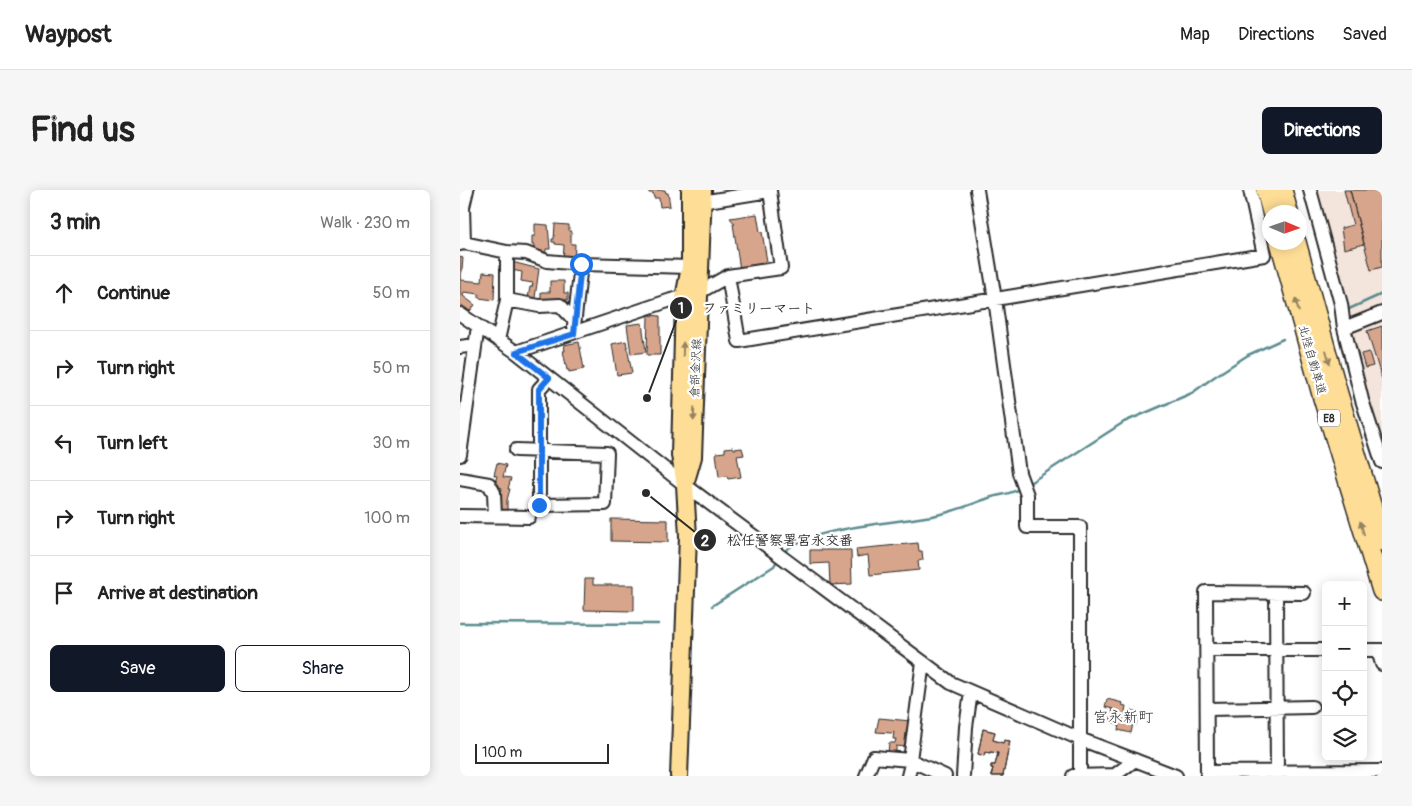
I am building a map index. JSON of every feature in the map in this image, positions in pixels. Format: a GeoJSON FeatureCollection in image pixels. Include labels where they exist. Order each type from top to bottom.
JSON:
{"type":"FeatureCollection","features":[{"type":"Feature","properties":{"kind":"highway"},"geometry":{"type":"LineString","coordinates":[[1266,190],[1270,205]]}},
{"type":"Feature","properties":{"kind":"highway"},"geometry":{"type":"LineString","coordinates":[[1282,190],[1286,205]]}},
{"type":"Feature","properties":{"kind":"highway","name":"北陸自動車道"},"geometry":{"type":"LineString","coordinates":[[1282,250],[1323,398],[1382,591]]}},
{"type":"Feature","properties":{"kind":"highway","name":"北陸自動車道"},"geometry":{"type":"LineString","coordinates":[[1298,250],[1382,542]]}},
{"type":"Feature","properties":{"kind":"main road","name":"倉部金沢線"},"geometry":{"type":"LineString","coordinates":[[691,295],[690,267],[696,196]]}},
{"type":"Feature","properties":{"kind":"main road","name":"倉部金沢線"},"geometry":{"type":"LineString","coordinates":[[679,776],[688,536],[685,485],[680,456],[696,196]]}},
{"type":"Feature","properties":{"kind":"street"},"geometry":{"type":"LineString","coordinates":[[467,190],[462,206],[462,243],[507,252],[526,253],[547,261],[581,264],[690,267]]}},
{"type":"Feature","properties":{"kind":"street"},"geometry":{"type":"LineString","coordinates":[[977,190],[995,299],[1019,473],[1027,495],[1027,527],[1080,527],[1080,776]]}},
{"type":"Feature","properties":{"kind":"street"},"geometry":{"type":"LineString","coordinates":[[728,276],[739,341],[1264,255],[1250,190]]}},
{"type":"Feature","properties":{"kind":"street"},"geometry":{"type":"LineString","coordinates":[[1310,190],[1341,304],[1344,328],[1362,400],[1382,462]]}},
{"type":"Feature","properties":{"kind":"street"},"geometry":{"type":"LineString","coordinates":[[516,352],[691,295],[728,276],[781,268],[770,191],[696,196]]}},
{"type":"Feature","properties":{"kind":"street"},"geometry":{"type":"LineString","coordinates":[[498,340],[507,300],[507,252]]}},
{"type":"Feature","properties":{"kind":"street"},"geometry":{"type":"LineString","coordinates":[[574,334],[581,264]]}},
{"type":"Feature","properties":{"kind":"street"},"geometry":{"type":"LineString","coordinates":[[507,300],[539,306],[560,305],[574,320]]}},
{"type":"Feature","properties":{"kind":"street"},"geometry":{"type":"LineString","coordinates":[[1344,328],[1382,313]]}},
{"type":"Feature","properties":{"kind":"street"},"geometry":{"type":"LineString","coordinates":[[460,314],[516,352],[685,485],[951,683],[1080,739],[1176,776]]}},
{"type":"Feature","properties":{"kind":"street"},"geometry":{"type":"LineString","coordinates":[[460,455],[478,326]]}},
{"type":"Feature","properties":{"kind":"street"},"geometry":{"type":"LineString","coordinates":[[460,347],[475,345]]}},
{"type":"Feature","properties":{"kind":"street"},"geometry":{"type":"LineString","coordinates":[[516,450],[540,450],[607,453],[605,504],[539,505],[540,450],[539,389],[549,378]]}},
{"type":"Feature","properties":{"kind":"street"},"geometry":{"type":"LineString","coordinates":[[460,478],[489,484],[494,493],[495,516]]}},
{"type":"Feature","properties":{"kind":"street"},"geometry":{"type":"LineString","coordinates":[[460,516],[529,517]]}},
{"type":"Feature","properties":{"kind":"street"},"geometry":{"type":"LineString","coordinates":[[1304,593],[1206,592],[1207,774],[1382,771]]}},
{"type":"Feature","properties":{"kind":"street"},"geometry":{"type":"LineString","coordinates":[[1276,593],[1277,774]]}},
{"type":"Feature","properties":{"kind":"street"},"geometry":{"type":"LineString","coordinates":[[1207,650],[1322,650]]}},
{"type":"Feature","properties":{"kind":"street"},"geometry":{"type":"LineString","coordinates":[[1367,650],[1380,650],[1382,664]]}},
{"type":"Feature","properties":{"kind":"street"},"geometry":{"type":"LineString","coordinates":[[908,776],[923,662]]}},
{"type":"Feature","properties":{"kind":"street"},"geometry":{"type":"LineString","coordinates":[[963,776],[966,727],[971,692]]}},
{"type":"Feature","properties":{"kind":"street"},"geometry":{"type":"LineString","coordinates":[[1207,709],[1312,707]]}},
{"type":"Feature","properties":{"kind":"street"},"geometry":{"type":"LineString","coordinates":[[866,776],[874,757],[911,760],[945,776]]}},
{"type":"Feature","properties":{"kind":"street"},"geometry":{"type":"LineString","coordinates":[[1072,776],[1115,775],[1135,760]]}},
{"type":"Feature","properties":{"kind":"shaded area"},"geometry":{"type":"Polygon","coordinates":[[[1318,190],[1382,190],[1382,448],[1349,335],[1351,315],[1318,190]]]}},
{"type":"Feature","properties":{"kind":"building"},"geometry":{"type":"Polygon","coordinates":[[[649,190],[665,190],[668,193],[670,206],[660,207],[659,198],[654,198],[653,193],[649,193],[649,190]]]}},
{"type":"Feature","properties":{"kind":"building"},"geometry":{"type":"Polygon","coordinates":[[[1344,190],[1350,190],[1364,244],[1344,249],[1341,228],[1353,225],[1344,190]]]}},
{"type":"Feature","properties":{"kind":"building"},"geometry":{"type":"Polygon","coordinates":[[[1350,190],[1382,190],[1382,267],[1371,270],[1350,190]]]}},
{"type":"Feature","properties":{"kind":"building"},"geometry":{"type":"Polygon","coordinates":[[[757,214],[769,273],[740,270],[733,224],[735,224],[730,218],[757,214]]]}},
{"type":"Feature","properties":{"kind":"building"},"geometry":{"type":"Polygon","coordinates":[[[535,224],[548,225],[550,249],[546,249],[545,260],[533,257],[534,245],[532,245],[532,236],[535,236],[535,224]]]}},
{"type":"Feature","properties":{"kind":"building"},"geometry":{"type":"Polygon","coordinates":[[[555,224],[569,225],[571,244],[575,244],[574,264],[563,263],[564,245],[552,242],[555,224]]]}},
{"type":"Feature","properties":{"kind":"building"},"geometry":{"type":"Polygon","coordinates":[[[460,257],[463,258],[461,280],[482,282],[483,272],[495,273],[494,300],[479,298],[479,294],[464,292],[463,296],[475,305],[470,311],[460,304],[460,257]]]}},
{"type":"Feature","properties":{"kind":"building"},"geometry":{"type":"Polygon","coordinates":[[[512,262],[539,269],[534,305],[528,298],[530,287],[532,287],[533,283],[521,281],[522,272],[511,270],[512,262]]]}},
{"type":"Feature","properties":{"kind":"building"},"geometry":{"type":"Polygon","coordinates":[[[550,281],[564,281],[564,293],[568,293],[568,300],[564,300],[564,302],[569,302],[569,316],[547,303],[546,299],[541,299],[541,292],[550,292],[550,281]]]}},
{"type":"Feature","properties":{"kind":"building"},"geometry":{"type":"Polygon","coordinates":[[[648,315],[660,316],[660,355],[647,355],[648,315]]]}},
{"type":"Feature","properties":{"kind":"building"},"geometry":{"type":"Polygon","coordinates":[[[642,323],[646,352],[631,354],[627,325],[642,323]]]}},
{"type":"Feature","properties":{"kind":"building"},"geometry":{"type":"Polygon","coordinates":[[[1382,326],[1382,379],[1367,331],[1382,326]]]}},
{"type":"Feature","properties":{"kind":"building"},"geometry":{"type":"Polygon","coordinates":[[[626,341],[632,373],[617,375],[612,344],[626,341]]]}},
{"type":"Feature","properties":{"kind":"building"},"geometry":{"type":"Polygon","coordinates":[[[579,342],[584,369],[569,372],[563,351],[565,351],[564,345],[579,342]]]}},
{"type":"Feature","properties":{"kind":"building"},"geometry":{"type":"Polygon","coordinates":[[[1369,352],[1373,366],[1365,368],[1361,354],[1369,352]]]}},
{"type":"Feature","properties":{"kind":"building"},"geometry":{"type":"Polygon","coordinates":[[[733,447],[734,449],[742,448],[744,455],[737,456],[741,477],[728,479],[727,476],[719,477],[716,453],[725,452],[725,448],[733,447]]]}},
{"type":"Feature","properties":{"kind":"building"},"geometry":{"type":"Polygon","coordinates":[[[497,463],[506,465],[503,477],[511,478],[508,489],[510,489],[507,510],[498,510],[502,488],[495,483],[497,476],[494,475],[497,463]]]}},
{"type":"Feature","properties":{"kind":"building"},"geometry":{"type":"Polygon","coordinates":[[[611,519],[668,520],[668,542],[611,541],[611,519]]]}},
{"type":"Feature","properties":{"kind":"building"},"geometry":{"type":"Polygon","coordinates":[[[918,543],[919,551],[922,551],[923,560],[918,561],[919,570],[870,575],[868,555],[857,557],[856,549],[918,543]]]}},
{"type":"Feature","properties":{"kind":"building"},"geometry":{"type":"Polygon","coordinates":[[[810,550],[851,550],[852,584],[830,585],[829,563],[810,564],[810,550]]]}},
{"type":"Feature","properties":{"kind":"building"},"geometry":{"type":"Polygon","coordinates":[[[585,579],[593,579],[593,585],[634,585],[634,611],[584,610],[585,579]]]}},
{"type":"Feature","properties":{"kind":"building"},"geometry":{"type":"Polygon","coordinates":[[[1107,699],[1123,703],[1122,705],[1126,706],[1124,717],[1129,718],[1131,710],[1139,712],[1136,725],[1133,724],[1131,733],[1118,730],[1119,724],[1110,722],[1113,709],[1105,707],[1107,699]]]}},
{"type":"Feature","properties":{"kind":"building"},"geometry":{"type":"Polygon","coordinates":[[[879,718],[911,721],[906,747],[896,746],[896,754],[888,753],[889,743],[895,743],[896,739],[893,739],[894,731],[892,733],[876,732],[879,718]]]}},
{"type":"Feature","properties":{"kind":"building"},"geometry":{"type":"Polygon","coordinates":[[[983,729],[995,732],[993,740],[1003,743],[1004,740],[1010,741],[1003,776],[991,776],[993,768],[991,768],[991,765],[995,765],[998,753],[985,752],[984,756],[978,754],[983,729]]]}},
{"type":"Feature","properties":{"kind":"building"},"geometry":{"type":"Polygon","coordinates":[[[983,729],[995,732],[993,740],[1003,743],[1004,740],[1010,741],[1003,776],[991,776],[993,768],[991,768],[991,765],[995,765],[998,753],[985,752],[984,756],[978,754],[983,729]]]}},
{"type":"Feature","properties":{"kind":"waterway"},"geometry":{"type":"LineString","coordinates":[[1349,309],[1382,294]]}},
{"type":"Feature","properties":{"kind":"waterway"},"geometry":{"type":"LineString","coordinates":[[1028,484],[1124,422],[1192,393],[1248,355],[1283,339]]}},
{"type":"Feature","properties":{"kind":"waterway"},"geometry":{"type":"LineString","coordinates":[[783,553],[796,544],[833,531],[937,515],[992,497],[1011,493],[1021,488]]}},
{"type":"Feature","properties":{"kind":"waterway"},"geometry":{"type":"LineString","coordinates":[[712,606],[774,566],[778,559]]}},
{"type":"Feature","properties":{"kind":"waterway"},"geometry":{"type":"LineString","coordinates":[[460,623],[658,624]]}},
{"type":"Feature","properties":{"kind":"place","name":"ファミリーマート"},"geometry":{"type":"Point","coordinates":[647,398]}},
{"type":"Feature","properties":{"kind":"place","name":"松任警察署宮永交番"},"geometry":{"type":"Point","coordinates":[646,493]}},
{"type":"Feature","properties":{"kind":"district","name":"宮永新町"},"geometry":{"type":"Point","coordinates":[1123,717]}},
{"type":"Feature","properties":{"kind":"route"},"geometry":{"type":"LineString","coordinates":[[539,505],[539,389],[549,378],[516,352],[574,334],[581,264]]}}]}
